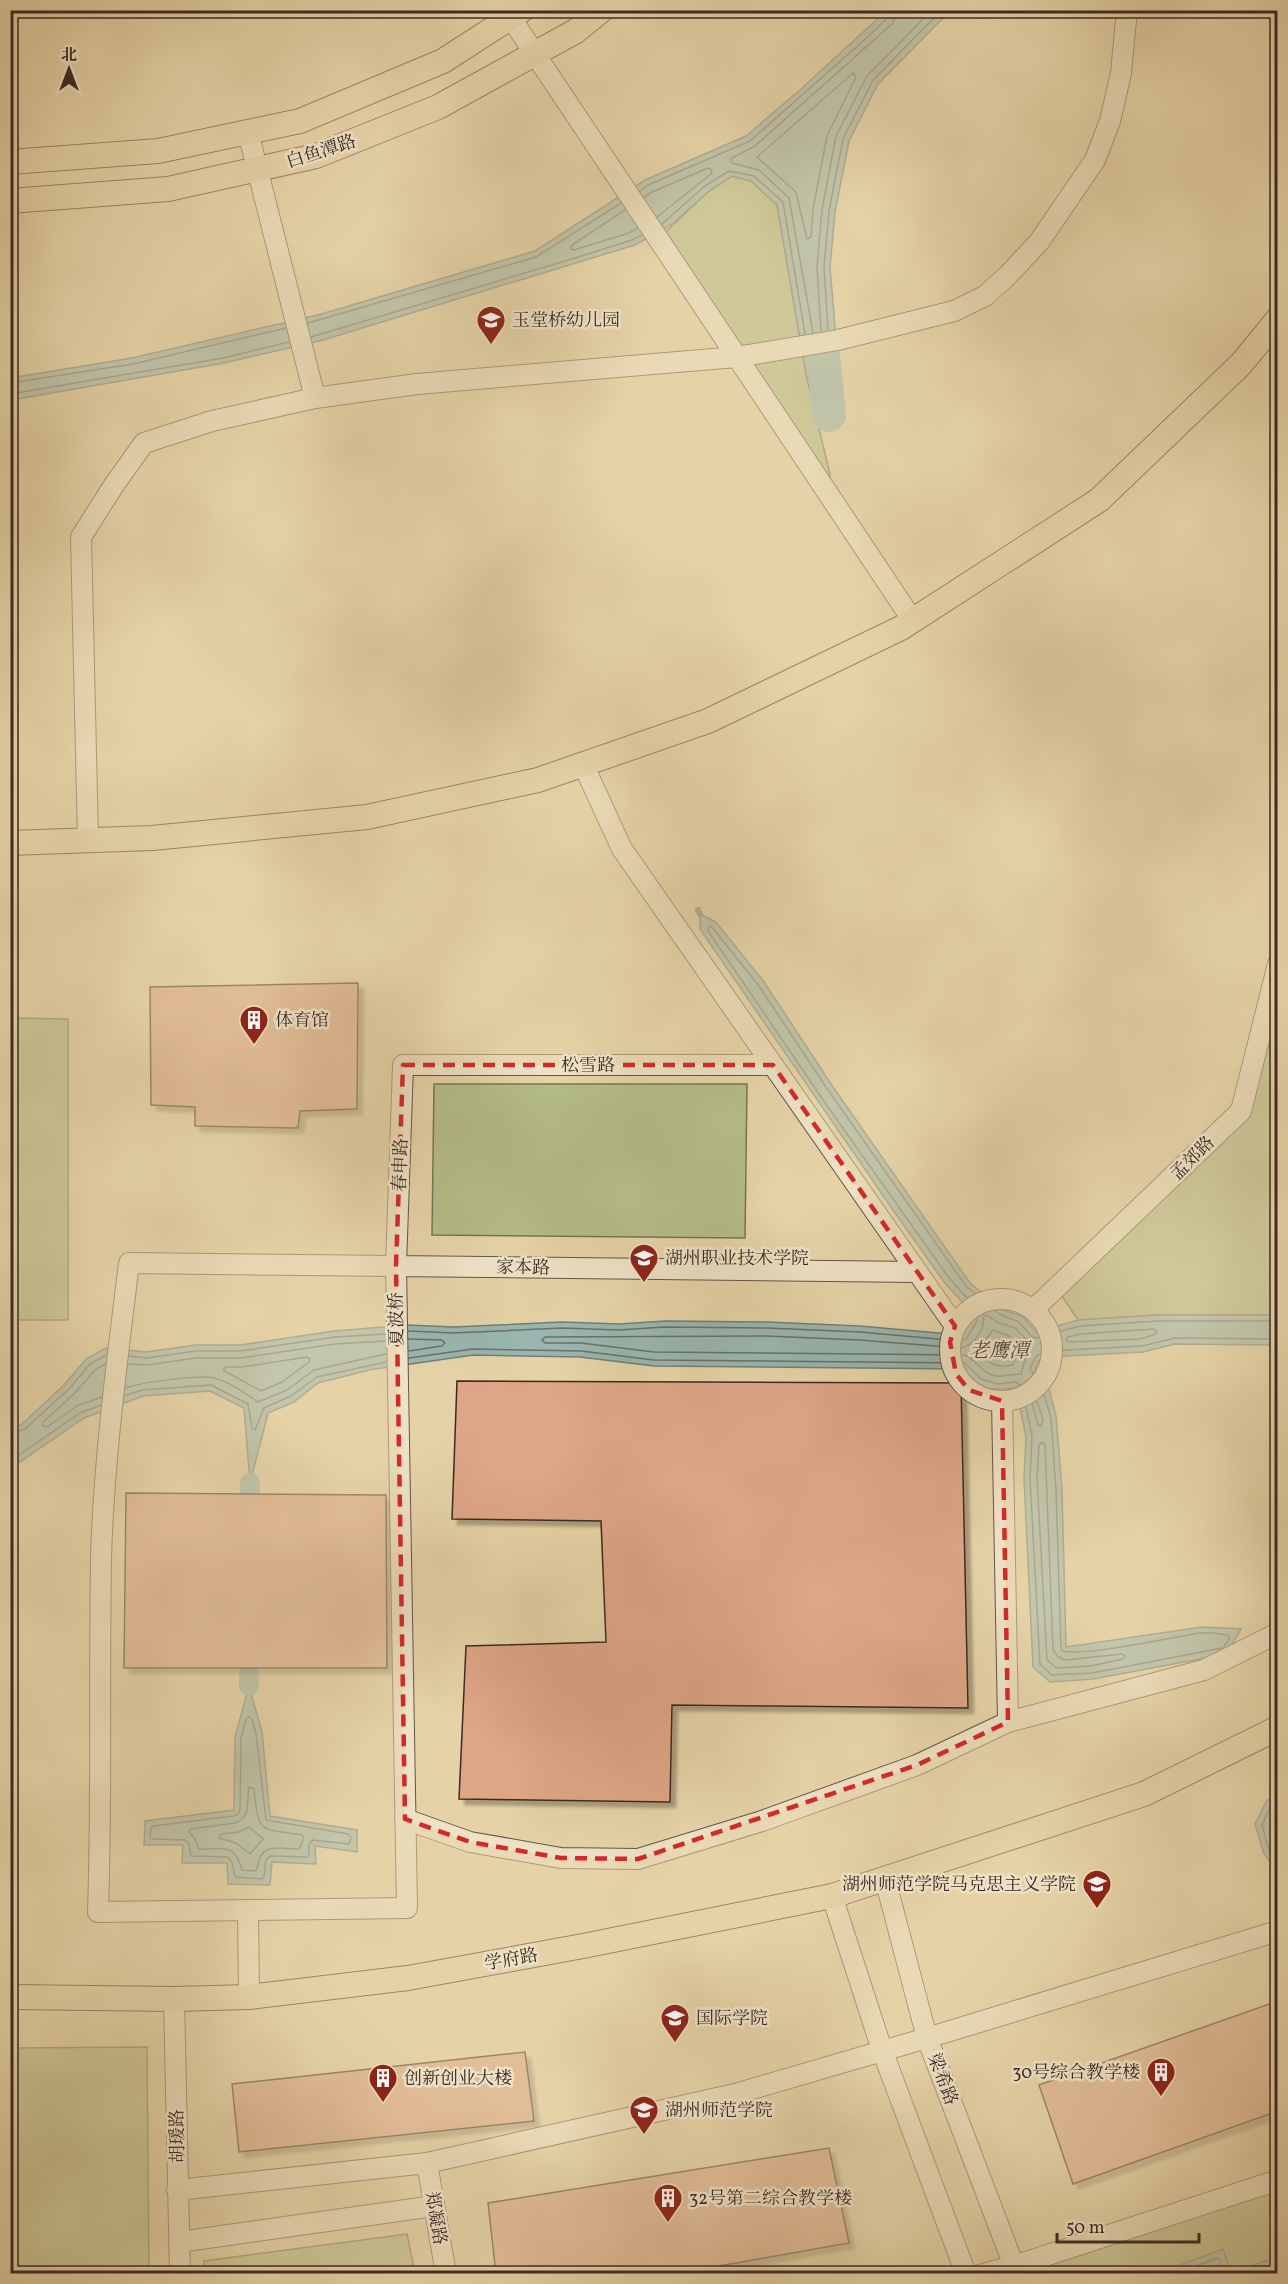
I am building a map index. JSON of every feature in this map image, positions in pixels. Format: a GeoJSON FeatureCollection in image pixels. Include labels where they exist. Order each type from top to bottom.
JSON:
{"type":"FeatureCollection","features":[{"type":"Feature","properties":{"kind":"main road","name":"白鱼潭路"},"geometry":{"type":"LineString","coordinates":[[10,201],[168,189],[316,156],[438,106],[576,31],[602,10]]}},
{"type":"Feature","properties":{"kind":"main road"},"geometry":{"type":"LineString","coordinates":[[10,162],[158,151],[300,121],[443,61],[517,14]]}},
{"type":"Feature","properties":{"kind":"main road"},"geometry":{"type":"LineString","coordinates":[[10,843],[152,838],[367,817],[538,780],[708,721],[913,621],[1099,500],[1241,364],[1278,319]]}},
{"type":"Feature","properties":{"kind":"main road","name":"学府路"},"geometry":{"type":"LineString","coordinates":[[10,1997],[174,1999],[249,1997],[408,1978],[594,1944],[832,1896],[1144,1794],[1278,1728]]}},
{"type":"Feature","properties":{"kind":"street"},"geometry":{"type":"LineString","coordinates":[[88,840],[81,537],[144,443],[212,421],[315,398],[417,384],[737,357],[838,340],[954,311],[985,296],[1008,276],[1039,242],[1095,160],[1110,121],[1119,83],[1127,10]]}},
{"type":"Feature","properties":{"kind":"street"},"geometry":{"type":"LineString","coordinates":[[517,14],[535,54],[913,621]]}},
{"type":"Feature","properties":{"kind":"street"},"geometry":{"type":"LineString","coordinates":[[248,132],[315,398]]}},
{"type":"Feature","properties":{"kind":"street"},"geometry":{"type":"LineString","coordinates":[[583,764],[622,849],[917,1272],[957,1324]]}},
{"type":"Feature","properties":{"kind":"street","name":"孟郊路"},"geometry":{"type":"LineString","coordinates":[[1034,1309],[1240,1110],[1278,964]]}},
{"type":"Feature","properties":{"kind":"street","name":"松雪路"},"geometry":{"type":"LineString","coordinates":[[403,1065],[773,1065]]}},
{"type":"Feature","properties":{"kind":"street","name":"春申路"},"geometry":{"type":"LineString","coordinates":[[396,1266],[403,1065]]}},
{"type":"Feature","properties":{"kind":"street","name":"家本路"},"geometry":{"type":"LineString","coordinates":[[248,1910],[98,1912],[101,1814],[102,1557],[110,1417],[129,1263],[917,1272]]}},
{"type":"Feature","properties":{"kind":"street","name":"夏波桥"},"geometry":{"type":"LineString","coordinates":[[248,1910],[407,1908],[396,1266]]}},
{"type":"Feature","properties":{"kind":"street"},"geometry":{"type":"LineString","coordinates":[[992,1298],[1014,1299],[1034,1309],[1048,1326],[1053,1346],[1048,1372],[1008,1401],[984,1399],[969,1390],[956,1374],[950,1360],[950,1342],[957,1324],[992,1298]]}},
{"type":"Feature","properties":{"kind":"street"},"geometry":{"type":"LineString","coordinates":[[1008,1401],[1008,1722]]}},
{"type":"Feature","properties":{"kind":"street"},"geometry":{"type":"LineString","coordinates":[[405,1819],[470,1842],[561,1858],[638,1859],[762,1821],[917,1765],[1008,1722],[1204,1670],[1278,1633]]}},
{"type":"Feature","properties":{"kind":"street","name":"梁希路"},"geometry":{"type":"LineString","coordinates":[[885,1880],[927,2038],[1015,2270]]}},
{"type":"Feature","properties":{"kind":"street"},"geometry":{"type":"LineString","coordinates":[[832,1896],[882,2050],[966,2274]]}},
{"type":"Feature","properties":{"kind":"street"},"geometry":{"type":"LineString","coordinates":[[248,1910],[249,1997]]}},
{"type":"Feature","properties":{"kind":"street"},"geometry":{"type":"LineString","coordinates":[[177,2190],[427,2163],[735,2094],[927,2038],[1278,1930]]}},
{"type":"Feature","properties":{"kind":"street","name":"胡瑗路"},"geometry":{"type":"LineString","coordinates":[[174,1999],[180,2274]]}},
{"type":"Feature","properties":{"kind":"street","name":"郑凝路"},"geometry":{"type":"LineString","coordinates":[[427,2163],[446,2274]]}},
{"type":"Feature","properties":{"kind":"street"},"geometry":{"type":"LineString","coordinates":[[982,2274],[1015,2270],[1278,2181]]}},
{"type":"Feature","properties":{"kind":"street"},"geometry":{"type":"LineString","coordinates":[[179,2242],[434,2206]]}},
{"type":"Feature","properties":{"kind":"highlighted area"},"geometry":{"type":"Polygon","coordinates":[[[403,1065],[773,1065],[955,1326],[950,1342],[956,1374],[969,1390],[1002,1401],[1008,1722],[917,1765],[638,1859],[561,1858],[470,1842],[405,1819],[396,1266],[403,1065]]]}},
{"type":"Feature","properties":{"kind":"green space"},"geometry":{"type":"Polygon","coordinates":[[[732,176],[751,181],[777,205],[807,379],[830,474],[828,493],[658,239],[709,191],[732,176]]]}},
{"type":"Feature","properties":{"kind":"green space"},"geometry":{"type":"Polygon","coordinates":[[[1277,964],[1277,1315],[1158,1315],[1078,1320],[1057,1289],[1241,1111],[1277,964]]]}},
{"type":"Feature","properties":{"kind":"green space"},"geometry":{"type":"Polygon","coordinates":[[[11,1018],[68,1019],[68,1320],[11,1320],[11,1018]]]}},
{"type":"Feature","properties":{"kind":"green space"},"geometry":{"type":"Polygon","coordinates":[[[434,1084],[747,1084],[745,1238],[432,1235],[434,1084]]]}},
{"type":"Feature","properties":{"kind":"green space"},"geometry":{"type":"Polygon","coordinates":[[[147,2047],[149,2273],[11,2273],[11,2048],[147,2047]]]}},
{"type":"Feature","properties":{"kind":"green space"},"geometry":{"type":"Polygon","coordinates":[[[1277,2180],[1277,2257],[1232,2273],[1222,2250],[1159,2273],[1017,2273],[1277,2180]]]}},
{"type":"Feature","properties":{"kind":"green space"},"geometry":{"type":"Polygon","coordinates":[[[407,2234],[415,2273],[204,2273],[204,2261],[407,2234]]]}},
{"type":"Feature","properties":{"kind":"water"},"geometry":{"type":"Polygon","coordinates":[[[886,11],[950,11],[878,84],[849,141],[835,212],[830,267],[839,374],[828,401],[807,379],[777,205],[751,181],[732,176],[709,191],[672,224],[635,245],[323,340],[224,363],[11,400],[11,378],[132,358],[318,315],[535,251],[645,180],[746,136],[886,11]]]}},
{"type":"Feature","properties":{"kind":"water","name":"老鹰潭"},"geometry":{"type":"Polygon","coordinates":[[[700,914],[716,922],[764,982],[833,1087],[970,1283],[1003,1310],[1022,1316],[1036,1332],[1078,1320],[1158,1315],[1277,1315],[1277,1345],[1175,1344],[1143,1352],[1067,1356],[1039,1360],[1035,1369],[1049,1389],[1056,1416],[1062,1489],[1066,1647],[1202,1627],[1241,1629],[1227,1654],[1093,1679],[1050,1682],[1033,1667],[1024,1478],[1026,1437],[1016,1388],[992,1389],[981,1386],[963,1369],[654,1366],[580,1357],[473,1355],[369,1370],[318,1383],[294,1402],[268,1413],[250,1483],[244,1408],[210,1391],[143,1396],[84,1418],[11,1468],[11,1430],[22,1424],[64,1385],[86,1359],[106,1348],[146,1352],[196,1345],[240,1345],[334,1331],[408,1325],[453,1327],[562,1322],[619,1324],[665,1321],[767,1322],[860,1326],[961,1335],[971,1321],[963,1303],[944,1282],[893,1210],[700,929],[700,914]]]}},
{"type":"Feature","properties":{"kind":"water"},"geometry":{"type":"Polygon","coordinates":[[[249,1686],[262,1732],[270,1816],[357,1830],[357,1852],[315,1846],[316,1864],[272,1862],[270,1885],[228,1884],[227,1863],[182,1863],[183,1845],[144,1845],[145,1821],[234,1810],[235,1737],[249,1686]]]}},
{"type":"Feature","properties":{"kind":"water"},"geometry":{"type":"Polygon","coordinates":[[[1277,1796],[1277,1870],[1264,1854],[1255,1824],[1267,1800],[1277,1796]]]}},
{"type":"Feature","properties":{"kind":"water"},"geometry":{"type":"Polygon","coordinates":[[[1223,2249],[1231,2273],[1159,2273],[1223,2249]]]}},
{"type":"Feature","properties":{"kind":"water"},"geometry":{"type":"Polygon","coordinates":[[[1277,2257],[1277,2273],[1232,2273],[1277,2257]]]}},
{"type":"Feature","properties":{"kind":"building","name":"体育馆"},"geometry":{"type":"Polygon","coordinates":[[[358,983],[357,1109],[300,1111],[298,1128],[195,1126],[195,1107],[151,1105],[150,987],[358,983]]]}},
{"type":"Feature","properties":{"kind":"building"},"geometry":{"type":"Polygon","coordinates":[[[457,1381],[961,1383],[968,1708],[672,1705],[670,1802],[459,1799],[466,1646],[606,1642],[601,1521],[452,1519],[457,1381]]]}},
{"type":"Feature","properties":{"kind":"building"},"geometry":{"type":"Polygon","coordinates":[[[126,1493],[386,1495],[387,1668],[124,1668],[126,1493]]]}},
{"type":"Feature","properties":{"kind":"building","name":"30号综合教学楼"},"geometry":{"type":"Polygon","coordinates":[[[1278,2001],[1278,2111],[1073,2184],[1039,2085],[1278,2001]]]}},
{"type":"Feature","properties":{"kind":"building","name":"创新创业大楼"},"geometry":{"type":"Polygon","coordinates":[[[525,2052],[534,2121],[239,2152],[232,2084],[525,2052]]]}},
{"type":"Feature","properties":{"kind":"building","name":"32号第二综合教学楼"},"geometry":{"type":"Polygon","coordinates":[[[829,2148],[849,2243],[674,2274],[496,2274],[488,2203],[829,2148]]]}},
{"type":"Feature","properties":{"kind":"waterway"},"geometry":{"type":"LineString","coordinates":[[823,355],[829,415]]}},
{"type":"Feature","properties":{"kind":"waterway"},"geometry":{"type":"LineString","coordinates":[[698,910],[700,914]]}},
{"type":"Feature","properties":{"kind":"waterway"},"geometry":{"type":"LineString","coordinates":[[250,1483],[250,1491]]}},
{"type":"Feature","properties":{"kind":"waterway"},"geometry":{"type":"LineString","coordinates":[[249,1674],[249,1686]]}},
{"type":"Feature","properties":{"kind":"place","name":"玉堂桥幼儿园"},"geometry":{"type":"Point","coordinates":[491,346]}},
{"type":"Feature","properties":{"kind":"place","name":"体育馆"},"geometry":{"type":"Point","coordinates":[254,1046]}},
{"type":"Feature","properties":{"kind":"place","name":"湖州职业技术学院"},"geometry":{"type":"Point","coordinates":[644,1284]}},
{"type":"Feature","properties":{"kind":"place","name":"湖州师范学院马克思主义学院"},"geometry":{"type":"Point","coordinates":[1097,1910]}},
{"type":"Feature","properties":{"kind":"place","name":"国际学院"},"geometry":{"type":"Point","coordinates":[675,2044]}},
{"type":"Feature","properties":{"kind":"place","name":"30号综合教学楼"},"geometry":{"type":"Point","coordinates":[1161,2098]}},
{"type":"Feature","properties":{"kind":"place","name":"创新创业大楼"},"geometry":{"type":"Point","coordinates":[383,2104]}},
{"type":"Feature","properties":{"kind":"place","name":"湖州师范学院"},"geometry":{"type":"Point","coordinates":[644,2136]}},
{"type":"Feature","properties":{"kind":"place","name":"32号第二综合教学楼"},"geometry":{"type":"Point","coordinates":[668,2224]}}]}
